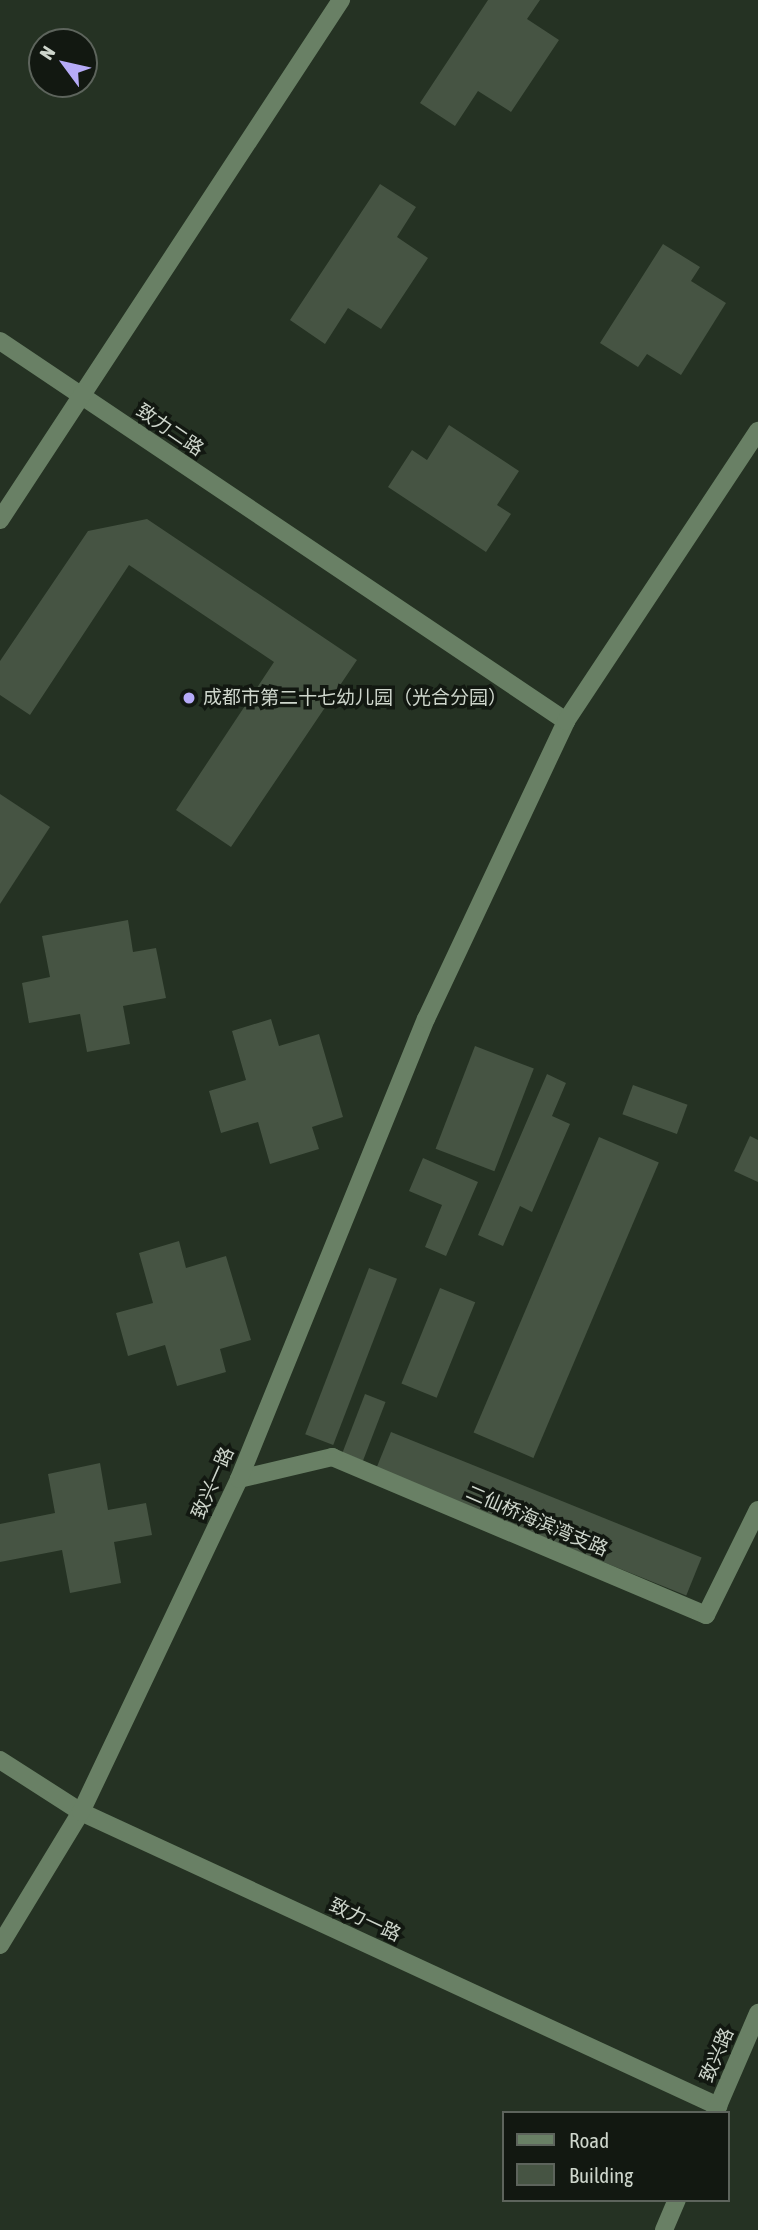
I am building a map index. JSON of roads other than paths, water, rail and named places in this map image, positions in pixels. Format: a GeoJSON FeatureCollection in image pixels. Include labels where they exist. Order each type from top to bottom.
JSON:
{"type":"FeatureCollection","features":[{"type":"Feature","properties":{"kind":"street"},"geometry":{"type":"LineString","coordinates":[[0,520],[341,0]]}},
{"type":"Feature","properties":{"kind":"street","name":"致力二路"},"geometry":{"type":"LineString","coordinates":[[0,341],[566,721]]}},
{"type":"Feature","properties":{"kind":"street","name":"致兴一路"},"geometry":{"type":"LineString","coordinates":[[0,1945],[81,1812],[239,1479],[426,1019],[566,721],[758,431]]}},
{"type":"Feature","properties":{"kind":"street","name":"二仙桥海滨湾支路"},"geometry":{"type":"LineString","coordinates":[[239,1479],[332,1457],[706,1615],[758,1510]]}},
{"type":"Feature","properties":{"kind":"street","name":"致力一路"},"geometry":{"type":"LineString","coordinates":[[0,1760],[81,1812],[716,2110]]}},
{"type":"Feature","properties":{"kind":"street","name":"致兴路"},"geometry":{"type":"LineString","coordinates":[[716,2110],[758,2013]]}},
{"type":"Feature","properties":{"kind":"street"},"geometry":{"type":"LineString","coordinates":[[664,2230],[676,2202]]}},
{"type":"Feature","properties":{"kind":"place","name":"成都市第二十七幼儿园（光合分园）"},"geometry":{"type":"Point","coordinates":[189,698]}}]}
